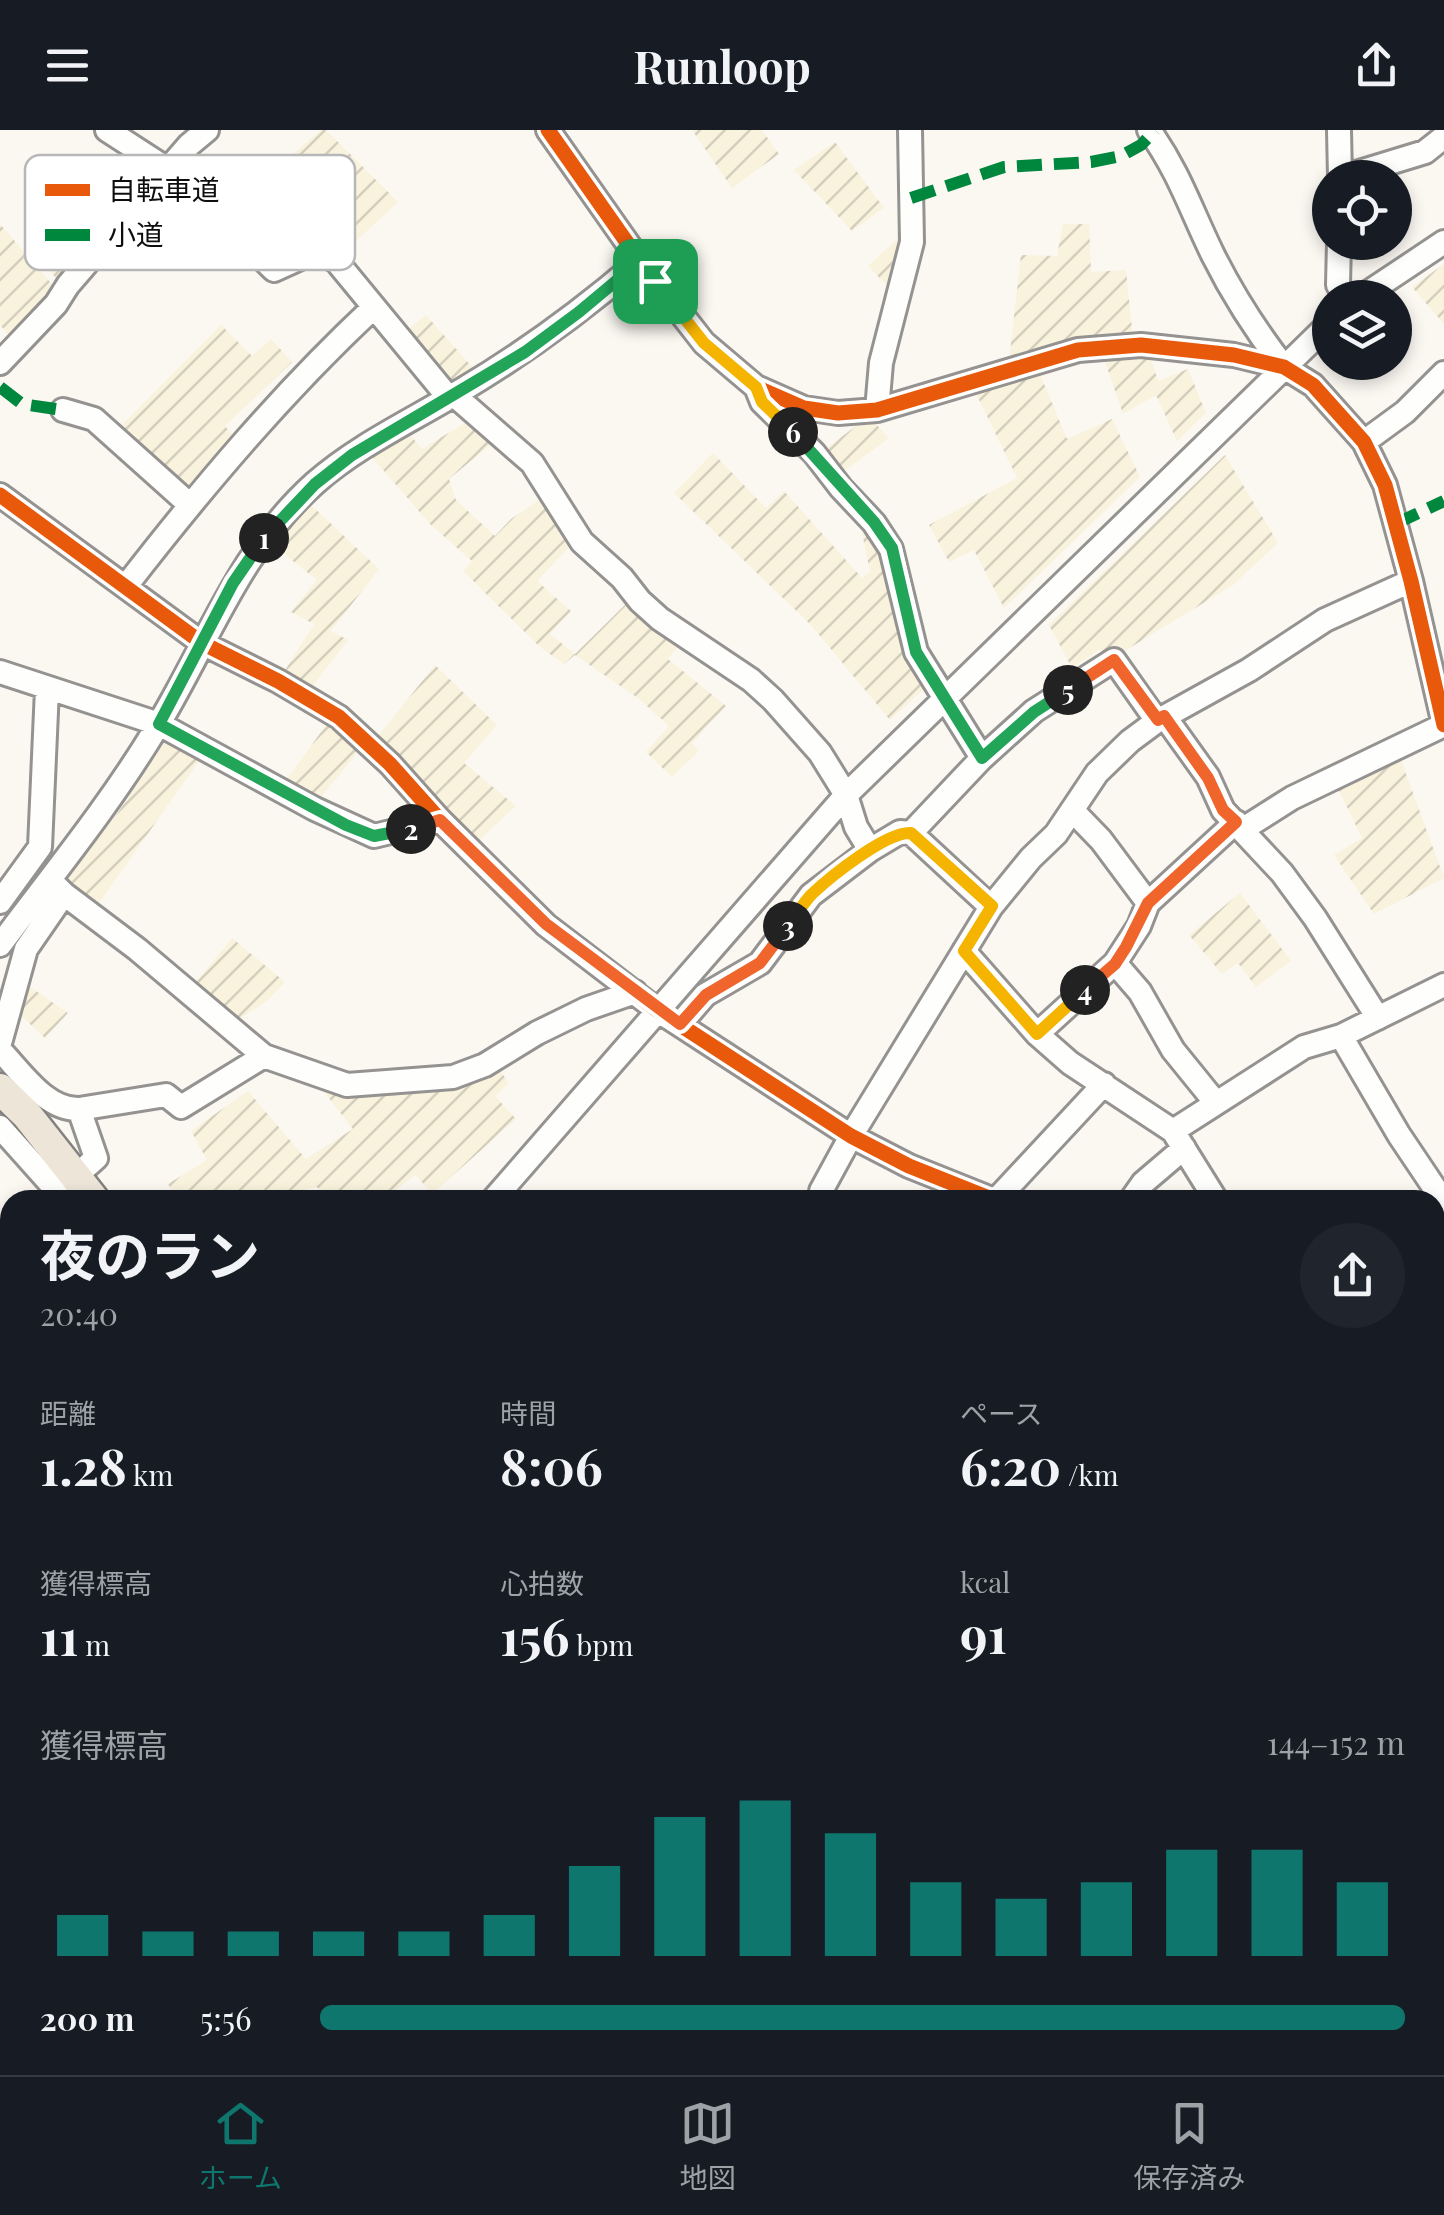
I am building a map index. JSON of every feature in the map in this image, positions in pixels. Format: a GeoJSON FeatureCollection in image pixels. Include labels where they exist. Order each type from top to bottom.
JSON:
{"type":"FeatureCollection","features":[{"type":"Feature","properties":{"kind":"main road"},"geometry":{"type":"LineString","coordinates":[[0,1088],[86,1188]]}},
{"type":"Feature","properties":{"kind":"street"},"geometry":{"type":"LineString","coordinates":[[107,130],[145,155]]}},
{"type":"Feature","properties":{"kind":"street"},"geometry":{"type":"LineString","coordinates":[[181,155],[207,130]]}},
{"type":"Feature","properties":{"kind":"street"},"geometry":{"type":"LineString","coordinates":[[548,130],[640,261],[704,343],[756,387],[804,408],[838,414],[877,410],[1078,350],[1141,345],[1183,348],[1284,367]]}},
{"type":"Feature","properties":{"kind":"street"},"geometry":{"type":"LineString","coordinates":[[877,410],[880,363],[912,242],[910,130]]}},
{"type":"Feature","properties":{"kind":"street"},"geometry":{"type":"LineString","coordinates":[[1037,1034],[1115,964],[1139,926],[1148,903],[1240,826],[1444,725],[1411,581],[1384,486],[1364,442],[1313,386],[1284,367],[1251,324],[1212,252],[1185,186],[1149,130]]}},
{"type":"Feature","properties":{"kind":"street"},"geometry":{"type":"LineString","coordinates":[[1340,130],[1340,178],[1426,152],[1444,138]]}},
{"type":"Feature","properties":{"kind":"street"},"geometry":{"type":"LineString","coordinates":[[1387,280],[1444,242]]}},
{"type":"Feature","properties":{"kind":"street"},"geometry":{"type":"LineString","coordinates":[[0,945],[123,783],[159,724],[233,583],[258,546],[315,484],[352,455],[552,332],[640,261]]}},
{"type":"Feature","properties":{"kind":"street"},"geometry":{"type":"LineString","coordinates":[[0,363],[56,304],[81,270]]}},
{"type":"Feature","properties":{"kind":"street"},"geometry":{"type":"LineString","coordinates":[[343,270],[451,397],[532,463],[582,542],[660,618],[751,680],[772,700],[820,753],[846,795],[856,827],[870,850]]}},
{"type":"Feature","properties":{"kind":"street"},"geometry":{"type":"LineString","coordinates":[[126,586],[190,505],[319,358],[372,308]]}},
{"type":"Feature","properties":{"kind":"street"},"geometry":{"type":"LineString","coordinates":[[502,1190],[846,795],[1312,340]]}},
{"type":"Feature","properties":{"kind":"street"},"geometry":{"type":"LineString","coordinates":[[1364,442],[1405,412],[1444,373]]}},
{"type":"Feature","properties":{"kind":"street"},"geometry":{"type":"LineString","coordinates":[[756,387],[762,402],[814,453],[892,548],[916,652],[982,758]]}},
{"type":"Feature","properties":{"kind":"street"},"geometry":{"type":"LineString","coordinates":[[62,410],[94,419],[190,505]]}},
{"type":"Feature","properties":{"kind":"street"},"geometry":{"type":"LineString","coordinates":[[0,495],[202,643],[278,680],[339,717],[546,924],[657,1010],[851,1136],[909,1166],[970,1190]]}},
{"type":"Feature","properties":{"kind":"street"},"geometry":{"type":"LineString","coordinates":[[822,1190],[992,906],[1056,834],[1097,774],[1130,741],[1161,718],[1248,670],[1325,620],[1411,581]]}},
{"type":"Feature","properties":{"kind":"street"},"geometry":{"type":"LineString","coordinates":[[911,833],[982,758],[1034,712],[1114,660],[1208,778],[1223,810],[1315,918],[1378,1018]]}},
{"type":"Feature","properties":{"kind":"street"},"geometry":{"type":"LineString","coordinates":[[0,672],[159,724],[315,809],[374,836],[440,820]]}},
{"type":"Feature","properties":{"kind":"street"},"geometry":{"type":"LineString","coordinates":[[47,689],[40,847],[49,878],[0,1047],[51,1103],[65,1110],[166,1095],[181,1107],[264,1056]]}},
{"type":"Feature","properties":{"kind":"street"},"geometry":{"type":"LineString","coordinates":[[1072,810],[1101,840],[1148,903]]}},
{"type":"Feature","properties":{"kind":"street"},"geometry":{"type":"LineString","coordinates":[[680,1024],[706,995],[760,963],[812,894],[900,832],[911,833],[992,906]]}},
{"type":"Feature","properties":{"kind":"street"},"geometry":{"type":"LineString","coordinates":[[0,902],[49,878]]}},
{"type":"Feature","properties":{"kind":"street"},"geometry":{"type":"LineString","coordinates":[[49,878],[264,1056],[347,1084],[453,1077],[485,1065],[586,1009],[635,992]]}},
{"type":"Feature","properties":{"kind":"street"},"geometry":{"type":"LineString","coordinates":[[964,951],[1037,1034],[1070,1063],[1179,1140],[1210,1190]]}},
{"type":"Feature","properties":{"kind":"street"},"geometry":{"type":"LineString","coordinates":[[1115,964],[1140,992],[1173,1050],[1216,1103]]}},
{"type":"Feature","properties":{"kind":"street"},"geometry":{"type":"LineString","coordinates":[[1138,1190],[1216,1103],[1304,1047],[1340,1036],[1444,986]]}},
{"type":"Feature","properties":{"kind":"street"},"geometry":{"type":"LineString","coordinates":[[1340,1036],[1436,1190]]}},
{"type":"Feature","properties":{"kind":"street"},"geometry":{"type":"LineString","coordinates":[[1004,1190],[1104,1084]]}},
{"type":"Feature","properties":{"kind":"street"},"geometry":{"type":"LineString","coordinates":[[79,1109],[96,1158],[86,1188]]}},
{"type":"Feature","properties":{"kind":"street"},"geometry":{"type":"LineString","coordinates":[[0,1127],[56,1190]]}},
{"type":"Feature","properties":{"kind":"shaded area"},"geometry":{"type":"Polygon","coordinates":[[[326,130],[351,155],[292,155],[326,130]]]}},
{"type":"Feature","properties":{"kind":"shaded area"},"geometry":{"type":"Polygon","coordinates":[[[692,130],[762,130],[779,154],[732,188],[692,130]]]}},
{"type":"Feature","properties":{"kind":"shaded area"},"geometry":{"type":"Polygon","coordinates":[[[835,142],[884,208],[852,231],[794,170],[835,142]]]}},
{"type":"Feature","properties":{"kind":"shaded area"},"geometry":{"type":"Polygon","coordinates":[[[355,159],[398,202],[355,242],[355,159]]]}},
{"type":"Feature","properties":{"kind":"shaded area"},"geometry":{"type":"Polygon","coordinates":[[[0,224],[25,253],[25,270],[40,270],[56,289],[12,338],[0,325],[0,224]]]}},
{"type":"Feature","properties":{"kind":"shaded area"},"geometry":{"type":"Polygon","coordinates":[[[1063,224],[1089,224],[1091,272],[1126,270],[1133,339],[1009,361],[1021,255],[1057,256],[1063,224]]]}},
{"type":"Feature","properties":{"kind":"shaded area"},"geometry":{"type":"Polygon","coordinates":[[[908,229],[894,293],[868,266],[908,229]]]}},
{"type":"Feature","properties":{"kind":"shaded area"},"geometry":{"type":"Polygon","coordinates":[[[1444,264],[1444,324],[1412,287],[1444,264]]]}},
{"type":"Feature","properties":{"kind":"shaded area"},"geometry":{"type":"Polygon","coordinates":[[[49,270],[72,270],[60,283],[49,270]]]}},
{"type":"Feature","properties":{"kind":"shaded area"},"geometry":{"type":"Polygon","coordinates":[[[426,315],[474,369],[447,385],[402,334],[426,315]]]}},
{"type":"Feature","properties":{"kind":"shaded area"},"geometry":{"type":"Polygon","coordinates":[[[221,325],[252,356],[271,339],[292,362],[225,426],[237,440],[190,495],[115,432],[221,325]]]}},
{"type":"Feature","properties":{"kind":"shaded area"},"geometry":{"type":"Polygon","coordinates":[[[1149,353],[1158,381],[1188,369],[1206,413],[1177,441],[1156,395],[1123,414],[1103,356],[1149,353]]]}},
{"type":"Feature","properties":{"kind":"shaded area"},"geometry":{"type":"Polygon","coordinates":[[[1037,367],[1067,439],[1112,419],[1140,477],[1004,608],[974,550],[949,562],[929,525],[1017,478],[974,389],[1037,367]]]}},
{"type":"Feature","properties":{"kind":"shaded area"},"geometry":{"type":"Polygon","coordinates":[[[470,420],[495,441],[449,479],[456,500],[495,536],[511,519],[545,496],[573,543],[537,581],[571,611],[550,634],[575,654],[631,599],[681,642],[668,659],[726,706],[692,743],[699,751],[672,777],[646,752],[669,726],[638,698],[575,655],[564,664],[540,647],[463,571],[472,561],[431,525],[371,456],[411,436],[422,449],[470,420]]]}},
{"type":"Feature","properties":{"kind":"shaded area"},"geometry":{"type":"Polygon","coordinates":[[[864,420],[873,421],[889,438],[840,474],[820,453],[864,420]]]}},
{"type":"Feature","properties":{"kind":"shaded area"},"geometry":{"type":"Polygon","coordinates":[[[713,453],[766,508],[784,491],[862,578],[870,571],[858,514],[883,543],[930,683],[890,720],[810,624],[674,493],[713,453]]]}},
{"type":"Feature","properties":{"kind":"shaded area"},"geometry":{"type":"Polygon","coordinates":[[[1225,455],[1278,543],[1233,585],[1108,661],[1100,649],[1072,668],[1049,625],[1225,455]]]}},
{"type":"Feature","properties":{"kind":"shaded area"},"geometry":{"type":"Polygon","coordinates":[[[310,504],[379,569],[331,631],[348,640],[311,688],[284,672],[314,624],[291,612],[317,580],[273,545],[310,504]]]}},
{"type":"Feature","properties":{"kind":"shaded area"},"geometry":{"type":"Polygon","coordinates":[[[435,665],[497,725],[464,763],[516,806],[475,844],[376,739],[435,665]]]}},
{"type":"Feature","properties":{"kind":"shaded area"},"geometry":{"type":"Polygon","coordinates":[[[332,717],[364,744],[317,802],[284,783],[332,717]]]}},
{"type":"Feature","properties":{"kind":"shaded area"},"geometry":{"type":"Polygon","coordinates":[[[174,738],[204,754],[94,910],[69,891],[69,875],[117,814],[163,744],[174,738]]]}},
{"type":"Feature","properties":{"kind":"shaded area"},"geometry":{"type":"Polygon","coordinates":[[[1398,752],[1444,878],[1374,914],[1334,855],[1362,838],[1335,782],[1398,752]]]}},
{"type":"Feature","properties":{"kind":"shaded area"},"geometry":{"type":"Polygon","coordinates":[[[1240,893],[1291,961],[1256,987],[1238,963],[1222,974],[1189,935],[1240,893]]]}},
{"type":"Feature","properties":{"kind":"shaded area"},"geometry":{"type":"Polygon","coordinates":[[[232,938],[285,982],[268,1000],[234,1023],[192,987],[232,938]]]}},
{"type":"Feature","properties":{"kind":"shaded area"},"geometry":{"type":"Polygon","coordinates":[[[23,982],[68,1013],[45,1038],[15,1010],[23,982]]]}},
{"type":"Feature","properties":{"kind":"shaded area"},"geometry":{"type":"Polygon","coordinates":[[[496,1065],[509,1083],[495,1096],[516,1119],[436,1190],[429,1190],[416,1175],[395,1190],[172,1190],[168,1184],[207,1160],[191,1131],[248,1091],[306,1159],[353,1129],[325,1093],[328,1085],[496,1065]]]}},
{"type":"Feature","properties":{"kind":"marked path"},"geometry":{"type":"LineString","coordinates":[[911,198],[1004,167],[1091,162],[1121,156],[1141,145],[1155,130]]}},
{"type":"Feature","properties":{"kind":"marked path"},"geometry":{"type":"LineString","coordinates":[[0,387],[22,404],[63,410]]}},
{"type":"Feature","properties":{"kind":"marked path"},"geometry":{"type":"LineString","coordinates":[[1395,524],[1444,501]]}},
{"type":"Feature","properties":{"kind":"cycle path"},"geometry":{"type":"LineString","coordinates":[[548,130],[640,261],[704,343],[756,387],[804,408],[838,413],[877,410],[1078,350],[1141,345],[1234,355],[1284,367],[1313,385],[1364,442],[1385,485],[1444,725]]}},
{"type":"Feature","properties":{"kind":"cycle path"},"geometry":{"type":"LineString","coordinates":[[0,495],[202,643],[339,717],[546,925],[657,1010],[851,1136],[909,1166],[969,1190]]}},
{"type":"Feature","properties":{"kind":"route"},"geometry":{"type":"LineString","coordinates":[[640,261],[655,281],[704,343],[756,387],[762,402],[814,453],[892,548],[916,652],[982,758],[1034,712],[1114,660],[1158,720],[1164,716],[1208,778],[1223,810],[1236,822],[1148,903],[1139,926],[1115,964],[1037,1034],[964,951],[992,906],[911,833],[900,832],[870,850],[812,894],[760,963],[706,995],[680,1024],[546,924],[440,820],[374,836],[315,809],[159,724],[233,583],[258,546],[315,484],[352,455],[525,352],[640,261]]}}]}
